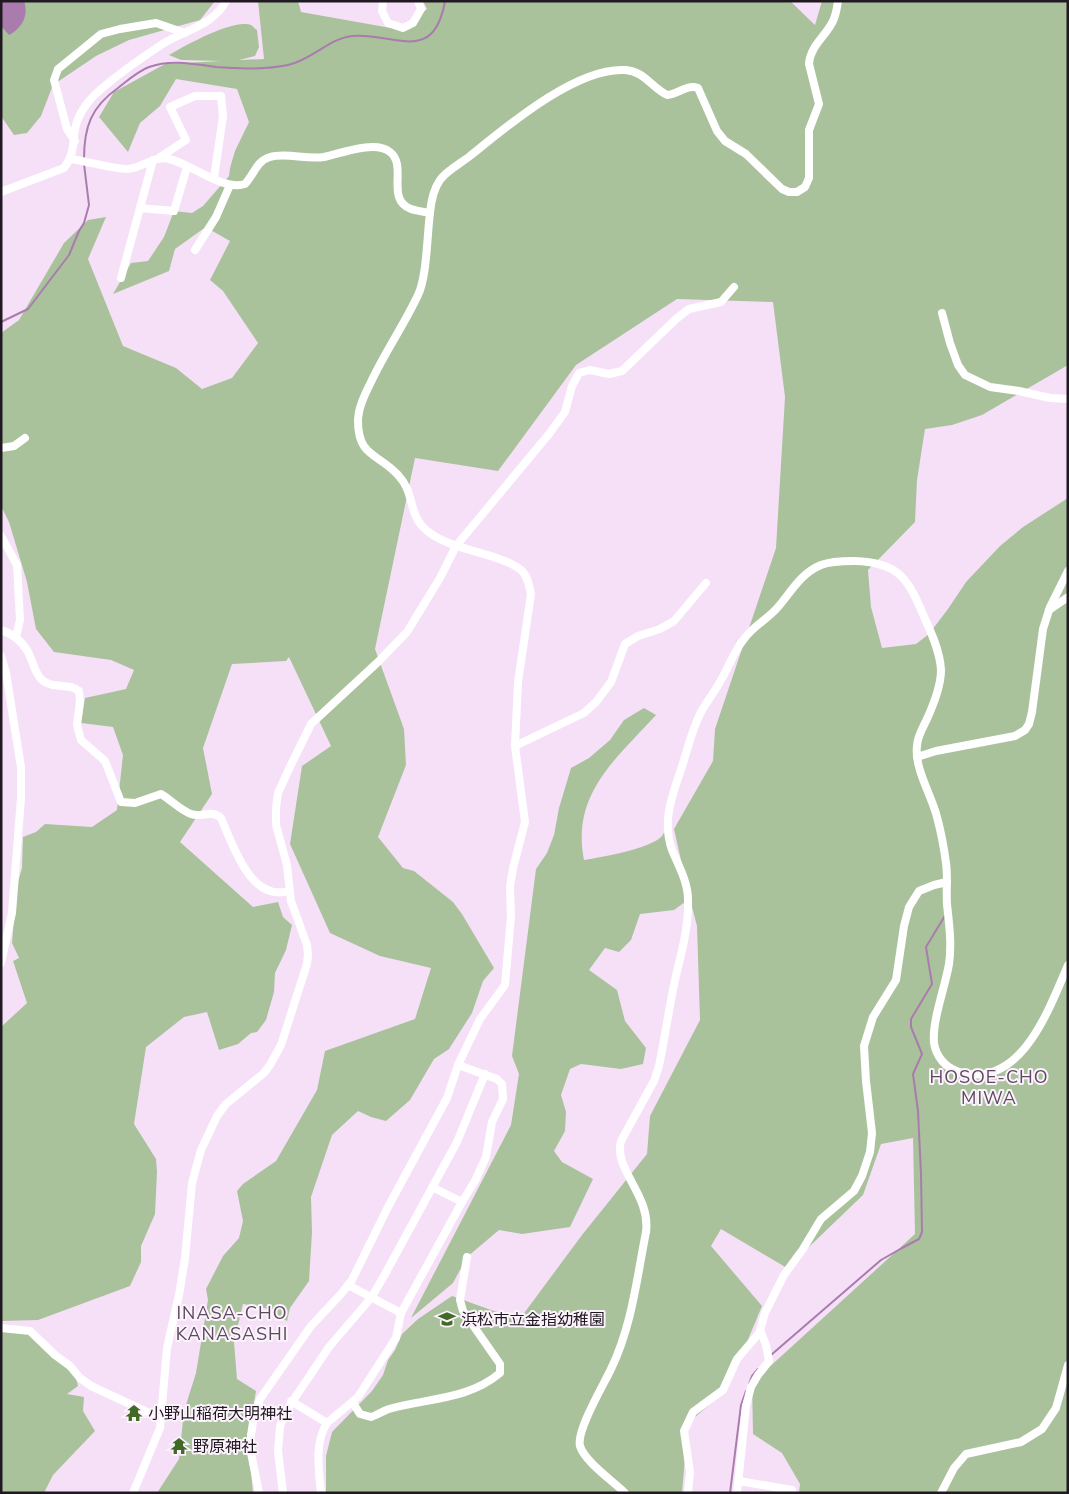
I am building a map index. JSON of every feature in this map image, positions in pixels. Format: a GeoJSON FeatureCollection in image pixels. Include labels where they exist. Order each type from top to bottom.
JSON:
{"type":"FeatureCollection","features":[{"type":"Feature","properties":{"kind":"street"},"geometry":{"type":"LineString","coordinates":[[1,192],[64,168],[73,160],[75,128],[82,110],[98,91],[162,44],[209,20],[223,7],[226,1]]}},
{"type":"Feature","properties":{"kind":"street"},"geometry":{"type":"LineString","coordinates":[[383,1],[382,11],[388,23],[403,28],[413,23],[417,16],[421,8],[418,1]]}},
{"type":"Feature","properties":{"kind":"street"},"geometry":{"type":"LineString","coordinates":[[259,1493],[251,1453],[251,1435],[254,1416],[260,1399],[311,1326],[348,1285],[360,1266],[385,1214],[440,1111],[458,1065],[480,1019],[505,985],[510,887],[525,822],[515,746],[518,682],[531,594],[528,581],[522,571],[511,565],[496,558],[456,546],[439,539],[427,531],[417,522],[401,478],[391,467],[365,450],[359,438],[358,419],[364,397],[381,360],[419,294],[423,278],[432,198],[440,180],[458,164],[558,91],[592,76],[619,70],[640,74],[667,95],[695,86],[698,88],[718,131],[725,141],[746,154],[782,188],[792,192],[802,190],[809,178],[809,130],[819,104],[809,64],[810,57],[818,42],[832,24],[838,1]]}},
{"type":"Feature","properties":{"kind":"street"},"geometry":{"type":"LineString","coordinates":[[75,141],[68,129],[54,80],[58,69],[101,34],[156,23],[185,33]]}},
{"type":"Feature","properties":{"kind":"street"},"geometry":{"type":"LineString","coordinates":[[73,160],[128,169],[157,159],[186,140],[170,107],[195,96],[221,96],[222,116],[214,178]]}},
{"type":"Feature","properties":{"kind":"street"},"geometry":{"type":"LineString","coordinates":[[157,159],[171,159],[230,185],[238,186],[245,184],[258,164],[270,156],[315,158],[382,146],[392,153],[397,160],[397,191],[402,201],[409,208],[430,213]]}},
{"type":"Feature","properties":{"kind":"street"},"geometry":{"type":"LineString","coordinates":[[121,278],[140,208],[157,159]]}},
{"type":"Feature","properties":{"kind":"street"},"geometry":{"type":"LineString","coordinates":[[140,208],[174,210],[187,167]]}},
{"type":"Feature","properties":{"kind":"street"},"geometry":{"type":"LineString","coordinates":[[195,250],[216,217],[230,185]]}},
{"type":"Feature","properties":{"kind":"street"},"geometry":{"type":"LineString","coordinates":[[133,1493],[160,1428],[167,1348],[179,1295],[187,1240],[192,1183],[200,1150],[217,1116],[226,1104],[264,1073],[270,1065],[281,1045],[307,964],[307,945],[291,902],[287,864],[278,837],[276,824],[278,793],[305,733],[317,718],[378,662],[407,632],[456,546],[565,412],[572,386],[580,373],[590,370],[609,374],[622,371],[689,309],[721,302],[734,287]]}},
{"type":"Feature","properties":{"kind":"street"},"geometry":{"type":"LineString","coordinates":[[942,313],[958,365],[965,375],[990,387],[1050,398],[1068,399]]}},
{"type":"Feature","properties":{"kind":"street"},"geometry":{"type":"LineString","coordinates":[[1,448],[14,446],[25,438]]}},
{"type":"Feature","properties":{"kind":"street"},"geometry":{"type":"LineString","coordinates":[[1,536],[17,565],[20,620],[16,637]]}},
{"type":"Feature","properties":{"kind":"street"},"geometry":{"type":"LineString","coordinates":[[625,1493],[586,1456],[580,1446],[580,1440],[588,1416],[618,1353],[628,1323],[648,1222],[643,1204],[621,1161],[619,1148],[654,1081],[659,1066],[684,941],[688,898],[684,876],[671,846],[667,817],[670,800],[700,712],[721,681],[742,641],[776,610],[794,585],[816,567],[839,562],[875,563],[889,566],[904,577],[918,600],[938,654],[941,671],[938,690],[916,746],[917,757],[937,816],[946,864],[951,944],[949,966],[934,1034],[934,1044],[938,1055],[949,1067],[962,1072],[978,1074],[997,1070],[1016,1058],[1030,1042],[1041,1024],[1068,965]]}},
{"type":"Feature","properties":{"kind":"street"},"geometry":{"type":"LineString","coordinates":[[917,757],[1015,736],[1025,730],[1032,712],[1039,652],[1049,610],[1068,571]]}},
{"type":"Feature","properties":{"kind":"street"},"geometry":{"type":"LineString","coordinates":[[515,746],[584,713],[596,702],[611,682],[625,644],[638,636],[660,629],[674,621],[706,584]]}},
{"type":"Feature","properties":{"kind":"street"},"geometry":{"type":"LineString","coordinates":[[1049,610],[1068,597]]}},
{"type":"Feature","properties":{"kind":"street"},"geometry":{"type":"LineString","coordinates":[[1,630],[16,637],[28,652],[34,668],[42,680],[52,686],[73,687],[79,691],[78,724],[81,740],[105,761],[121,802],[135,803],[161,794],[190,814],[215,813],[221,818],[236,851],[256,884],[275,894],[289,891]]}},
{"type":"Feature","properties":{"kind":"street"},"geometry":{"type":"LineString","coordinates":[[1,656],[6,672],[21,767],[22,790],[12,913],[1,963]]}},
{"type":"Feature","properties":{"kind":"street"},"geometry":{"type":"LineString","coordinates":[[688,1493],[690,1472],[684,1431],[693,1412],[723,1390],[737,1359],[760,1332],[765,1313],[784,1275],[804,1249],[821,1219],[854,1191],[862,1176],[870,1152],[872,1133],[866,1081],[864,1046],[866,1038],[873,1017],[896,980],[904,926],[909,907],[918,891],[946,882]]}},
{"type":"Feature","properties":{"kind":"street"},"geometry":{"type":"LineString","coordinates":[[321,1493],[318,1455],[319,1444],[327,1423],[358,1397],[396,1338],[401,1313],[475,1181],[486,1157],[492,1122],[504,1095],[501,1082],[485,1074],[458,1065]]}},
{"type":"Feature","properties":{"kind":"street"},"geometry":{"type":"LineString","coordinates":[[283,1493],[278,1438],[284,1414],[329,1347],[370,1298],[457,1142],[485,1074]]}},
{"type":"Feature","properties":{"kind":"street"},"geometry":{"type":"LineString","coordinates":[[432,1187],[462,1202]]}},
{"type":"Feature","properties":{"kind":"street"},"geometry":{"type":"LineString","coordinates":[[353,1403],[360,1414],[371,1417],[387,1409],[463,1394],[476,1389],[500,1373],[500,1364],[463,1311],[460,1300],[467,1257]]}},
{"type":"Feature","properties":{"kind":"street"},"geometry":{"type":"LineString","coordinates":[[348,1285],[401,1313]]}},
{"type":"Feature","properties":{"kind":"street"},"geometry":{"type":"LineString","coordinates":[[1,1328],[30,1330],[55,1355],[70,1366],[80,1378],[91,1386],[160,1418]]}},
{"type":"Feature","properties":{"kind":"street"},"geometry":{"type":"LineString","coordinates":[[737,1493],[746,1406],[751,1388],[768,1356],[760,1332]]}},
{"type":"Feature","properties":{"kind":"street"},"geometry":{"type":"LineString","coordinates":[[942,1493],[954,1468],[966,1454],[1021,1442],[1042,1429],[1056,1408],[1068,1365]]}},
{"type":"Feature","properties":{"kind":"street"},"geometry":{"type":"LineString","coordinates":[[291,1401],[327,1423]]}},
{"type":"Feature","properties":{"kind":"street"},"geometry":{"type":"LineString","coordinates":[[739,1481],[784,1488],[792,1490],[792,1493]]}},
{"type":"Feature","properties":{"kind":"green space"},"geometry":{"type":"Polygon","coordinates":[[[1,1],[215,1],[200,20],[129,40],[96,56],[53,85],[41,116],[27,133],[14,135],[1,116],[1,1]]]}},
{"type":"Feature","properties":{"kind":"green space"},"geometry":{"type":"Polygon","coordinates":[[[258,1],[298,1],[301,12],[402,30],[427,9],[423,1],[790,1],[815,25],[822,1],[1068,1],[1068,365],[982,415],[952,425],[925,429],[917,480],[915,522],[868,570],[871,607],[882,648],[916,644],[929,634],[966,582],[1000,546],[1023,527],[1068,498],[1068,1493],[799,1493],[800,1484],[782,1453],[753,1434],[752,1383],[915,1234],[913,1138],[881,1144],[863,1195],[787,1268],[721,1229],[711,1246],[762,1306],[727,1390],[688,1423],[682,1493],[326,1493],[326,1456],[332,1432],[372,1391],[383,1375],[388,1360],[402,1334],[418,1319],[452,1296],[519,1320],[582,1235],[647,1154],[650,1116],[700,1020],[697,926],[686,884],[685,902],[674,910],[640,914],[631,940],[619,952],[605,948],[589,970],[617,990],[625,1021],[646,1048],[643,1064],[621,1069],[581,1064],[570,1069],[561,1095],[566,1112],[565,1131],[554,1151],[562,1162],[593,1179],[570,1227],[522,1234],[499,1230],[467,1257],[453,1283],[411,1318],[511,1125],[519,1074],[512,1056],[536,869],[547,853],[554,835],[559,808],[571,768],[589,758],[610,740],[624,720],[644,708],[656,715],[612,763],[600,779],[591,797],[584,816],[582,837],[584,860],[625,852],[647,845],[662,836],[667,826],[685,878],[674,829],[713,761],[715,729],[776,548],[785,397],[773,302],[677,299],[576,365],[498,471],[415,458],[375,649],[404,729],[406,765],[378,837],[403,868],[414,871],[453,902],[494,968],[483,981],[472,1013],[449,1049],[434,1059],[410,1100],[386,1121],[358,1111],[332,1135],[311,1197],[312,1232],[309,1281],[290,1308],[287,1321],[265,1308],[243,1304],[234,1342],[237,1379],[256,1391],[248,1439],[253,1493],[157,1493],[179,1459],[184,1411],[196,1373],[208,1300],[206,1289],[223,1256],[239,1238],[243,1221],[237,1191],[243,1184],[276,1161],[317,1090],[325,1051],[415,1019],[431,968],[380,956],[330,933],[290,844],[302,766],[331,746],[289,657],[286,661],[232,664],[203,748],[212,794],[180,842],[253,907],[278,902],[283,917],[292,925],[286,950],[275,973],[274,992],[266,1020],[257,1032],[251,1033],[238,1044],[219,1050],[207,1012],[184,1017],[146,1047],[134,1124],[156,1159],[155,1214],[141,1246],[141,1262],[130,1286],[38,1320],[1,1321],[1,1027],[27,1003],[13,961],[19,958],[12,943],[14,896],[22,868],[23,837],[36,832],[45,824],[92,827],[117,810],[123,755],[113,727],[81,723],[85,698],[126,689],[134,670],[111,660],[54,652],[36,629],[27,582],[9,522],[1,506],[1,333],[19,320],[64,243],[88,220],[106,217],[88,259],[123,346],[176,368],[202,389],[232,378],[258,343],[223,291],[210,280],[230,241],[207,228],[203,229],[175,249],[169,271],[113,294],[131,263],[148,261],[164,237],[174,211],[192,213],[203,206],[229,176],[235,151],[249,122],[237,89],[176,79],[160,106],[140,123],[128,152],[99,117],[114,92],[165,64],[221,61],[181,60],[169,55],[197,40],[233,25],[251,25],[257,30],[259,47],[255,56],[239,60],[264,59],[258,1]]]}},
{"type":"Feature","properties":{"kind":"green space"},"geometry":{"type":"Polygon","coordinates":[[[1,1328],[30,1331],[75,1374],[78,1386],[67,1394],[84,1397],[83,1411],[95,1431],[53,1475],[44,1493],[1,1493],[1,1328]]]}},
{"type":"Feature","properties":{"kind":"shaded area"},"geometry":{"type":"Polygon","coordinates":[[[1,1],[24,1],[25,17],[18,29],[9,35],[1,26],[1,1]]]}},
{"type":"Feature","properties":{"kind":"waterway"},"geometry":{"type":"LineString","coordinates":[[84,159],[88,127],[95,110],[109,95],[145,69],[166,63],[252,69],[270,68],[288,65],[305,59],[336,41],[353,36],[411,41],[422,39],[432,33],[440,21],[445,1]]}},
{"type":"Feature","properties":{"kind":"waterway"},"geometry":{"type":"LineString","coordinates":[[1,322],[28,309],[69,255],[84,223],[89,205],[84,164]]}},
{"type":"Feature","properties":{"kind":"waterway"},"geometry":{"type":"LineString","coordinates":[[771,1355],[881,1260],[919,1239],[922,1232],[918,1111],[913,1074],[922,1054],[911,1027],[911,1019],[932,984],[926,947],[946,914]]}},
{"type":"Feature","properties":{"kind":"waterway"},"geometry":{"type":"LineString","coordinates":[[749,1384],[752,1376],[758,1369]]}},
{"type":"Feature","properties":{"kind":"waterway"},"geometry":{"type":"LineString","coordinates":[[730,1493],[741,1405],[746,1391]]}},
{"type":"Feature","properties":{"kind":"place","name":"浜松市立金指幼稚園"},"geometry":{"type":"Point","coordinates":[447,1319]}},
{"type":"Feature","properties":{"kind":"place","name":"小野山稲荷大明神社"},"geometry":{"type":"Point","coordinates":[134,1413]}},
{"type":"Feature","properties":{"kind":"place","name":"野原神社"},"geometry":{"type":"Point","coordinates":[179,1446]}},
{"type":"Feature","properties":{"kind":"district","name":"HOSOE-CHO MIWA"},"geometry":{"type":"Point","coordinates":[989,1087]}},
{"type":"Feature","properties":{"kind":"district","name":"INASA-CHO KANASASHI"},"geometry":{"type":"Point","coordinates":[232,1324]}}]}
